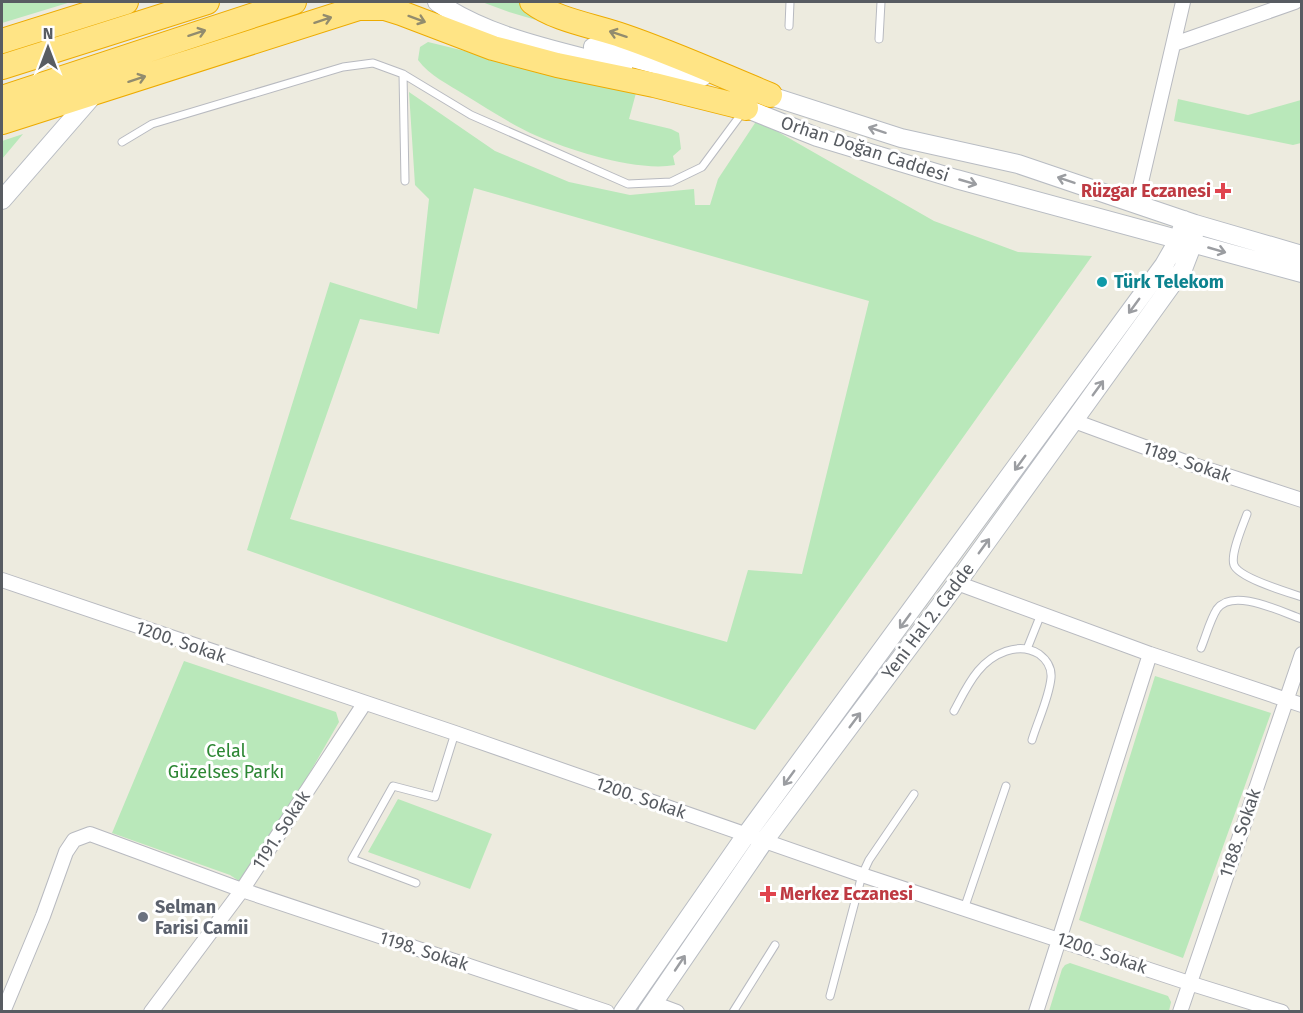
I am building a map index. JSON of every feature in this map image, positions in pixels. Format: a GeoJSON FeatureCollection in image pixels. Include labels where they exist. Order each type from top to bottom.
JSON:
{"type":"FeatureCollection","features":[{"type":"Feature","properties":{"kind":"highway"},"geometry":{"type":"LineString","coordinates":[[2,40],[126,2]]}},
{"type":"Feature","properties":{"kind":"highway"},"geometry":{"type":"LineString","coordinates":[[2,67],[207,2]]}},
{"type":"Feature","properties":{"kind":"highway"},"geometry":{"type":"LineString","coordinates":[[2,98],[294,2]]}},
{"type":"Feature","properties":{"kind":"highway"},"geometry":{"type":"LineString","coordinates":[[532,2],[554,14],[625,36],[770,95]]}},
{"type":"Feature","properties":{"kind":"highway"},"geometry":{"type":"LineString","coordinates":[[2,122],[369,5],[401,13],[493,48],[746,108]]}},
{"type":"Feature","properties":{"kind":"street","name":"Orhan Doğan Caddesi"},"geometry":{"type":"LineString","coordinates":[[436,2],[457,16],[506,36],[639,72],[746,108],[817,136],[1031,201],[1302,273]]}},
{"type":"Feature","properties":{"kind":"street","name":"Orhan Doğan Caddesi"},"geometry":{"type":"LineString","coordinates":[[457,2],[474,15],[519,30],[623,55],[770,95],[901,138],[1018,164],[1190,222],[1299,252]]}},
{"type":"Feature","properties":{"kind":"street"},"geometry":{"type":"LineString","coordinates":[[1136,204],[1183,2]]}},
{"type":"Feature","properties":{"kind":"street"},"geometry":{"type":"LineString","coordinates":[[1174,44],[1295,2]]}},
{"type":"Feature","properties":{"kind":"street"},"geometry":{"type":"LineString","coordinates":[[2,200],[95,92]]}},
{"type":"Feature","properties":{"kind":"street","name":"Yeni Hal 2. Cadde"},"geometry":{"type":"LineString","coordinates":[[650,1007],[764,841],[957,584],[1183,269],[1190,222]]}},
{"type":"Feature","properties":{"kind":"street"},"geometry":{"type":"LineString","coordinates":[[623,1011],[746,835],[1157,275],[1186,241]]}},
{"type":"Feature","properties":{"kind":"street","name":"1189. Sokak"},"geometry":{"type":"LineString","coordinates":[[1074,421],[1191,464],[1302,500]]}},
{"type":"Feature","properties":{"kind":"street","name":"1200. Sokak"},"geometry":{"type":"LineString","coordinates":[[2,580],[454,733],[862,875],[1278,1011]]}},
{"type":"Feature","properties":{"kind":"street"},"geometry":{"type":"LineString","coordinates":[[957,584],[1150,654],[1302,705]]}},
{"type":"Feature","properties":{"kind":"street"},"geometry":{"type":"LineString","coordinates":[[1036,1011],[1150,654]]}},
{"type":"Feature","properties":{"kind":"street","name":"1188. Sokak"},"geometry":{"type":"LineString","coordinates":[[1180,1011],[1302,654]]}},
{"type":"Feature","properties":{"kind":"street","name":"1191. Sokak"},"geometry":{"type":"LineString","coordinates":[[151,1011],[242,890],[364,704]]}},
{"type":"Feature","properties":{"kind":"street","name":"1198. Sokak"},"geometry":{"type":"LineString","coordinates":[[3,1011],[43,916],[66,852],[74,840],[90,834],[242,890],[607,1011]]}},
{"type":"Feature","properties":{"kind":"street"},"geometry":{"type":"LineString","coordinates":[[650,1007],[678,1011]]}},
{"type":"Feature","properties":{"kind":"lane"},"geometry":{"type":"LineString","coordinates":[[789,26],[790,2]]}},
{"type":"Feature","properties":{"kind":"lane"},"geometry":{"type":"LineString","coordinates":[[879,39],[881,2]]}},
{"type":"Feature","properties":{"kind":"lane"},"geometry":{"type":"LineString","coordinates":[[122,142],[152,124],[343,66],[373,63],[403,74],[471,115],[628,184],[671,182],[702,167],[746,108]]}},
{"type":"Feature","properties":{"kind":"lane"},"geometry":{"type":"LineString","coordinates":[[403,74],[405,181]]}},
{"type":"Feature","properties":{"kind":"lane"},"geometry":{"type":"LineString","coordinates":[[1247,514],[1233,564],[1241,574],[1302,597]]}},
{"type":"Feature","properties":{"kind":"lane"},"geometry":{"type":"LineString","coordinates":[[1201,648],[1218,609],[1227,600],[1245,600],[1302,619]]}},
{"type":"Feature","properties":{"kind":"lane"},"geometry":{"type":"LineString","coordinates":[[1027,649],[1041,614]]}},
{"type":"Feature","properties":{"kind":"lane"},"geometry":{"type":"LineString","coordinates":[[954,711],[979,670],[997,656],[1011,648],[1027,649],[1038,653],[1048,662],[1051,676],[1032,740]]}},
{"type":"Feature","properties":{"kind":"lane"},"geometry":{"type":"LineString","coordinates":[[416,883],[352,859],[393,786],[435,797],[454,733]]}},
{"type":"Feature","properties":{"kind":"lane"},"geometry":{"type":"LineString","coordinates":[[964,909],[1006,786]]}},
{"type":"Feature","properties":{"kind":"lane"},"geometry":{"type":"LineString","coordinates":[[830,996],[862,875],[869,860],[914,794]]}},
{"type":"Feature","properties":{"kind":"lane"},"geometry":{"type":"LineString","coordinates":[[733,1011],[775,945]]}},
{"type":"Feature","properties":{"kind":"green space"},"geometry":{"type":"Polygon","coordinates":[[[2,2],[71,2],[2,23],[2,2]]]}},
{"type":"Feature","properties":{"kind":"green space"},"geometry":{"type":"Polygon","coordinates":[[[482,2],[519,2],[536,20],[509,12],[482,2]]]}},
{"type":"Feature","properties":{"kind":"green space"},"geometry":{"type":"Polygon","coordinates":[[[428,42],[636,93],[629,119],[679,133],[681,149],[673,156],[675,165],[643,166],[605,159],[568,148],[528,132],[428,71],[418,60],[420,47],[428,42]]]}},
{"type":"Feature","properties":{"kind":"green space"},"geometry":{"type":"Polygon","coordinates":[[[409,92],[495,151],[569,182],[630,195],[694,189],[695,205],[710,205],[718,179],[757,120],[934,221],[1018,252],[1092,256],[755,730],[247,550],[330,282],[417,309],[429,199],[415,185],[409,92]],[[474,188],[439,334],[360,319],[290,519],[727,642],[748,570],[802,574],[869,301],[474,188]]]}},
{"type":"Feature","properties":{"kind":"green space"},"geometry":{"type":"Polygon","coordinates":[[[1178,99],[1248,115],[1301,100],[1301,143],[1293,145],[1174,121],[1178,99]]]}},
{"type":"Feature","properties":{"kind":"green space"},"geometry":{"type":"Polygon","coordinates":[[[23,134],[2,159],[2,141],[23,134]]]}},
{"type":"Feature","properties":{"kind":"green space","name":"Celal Güzelses Parkı"},"geometry":{"type":"Polygon","coordinates":[[[184,661],[336,712],[339,722],[245,885],[230,875],[112,833],[184,661]]]}},
{"type":"Feature","properties":{"kind":"green space"},"geometry":{"type":"Polygon","coordinates":[[[1155,676],[1271,713],[1183,958],[1079,920],[1155,676]]]}},
{"type":"Feature","properties":{"kind":"green space"},"geometry":{"type":"Polygon","coordinates":[[[398,799],[492,834],[470,889],[368,852],[398,799]]]}},
{"type":"Feature","properties":{"kind":"green space"},"geometry":{"type":"Polygon","coordinates":[[[1070,963],[1168,996],[1171,1002],[1169,1011],[1049,1011],[1062,969],[1070,963]]]}},
{"type":"Feature","properties":{"kind":"place","name":"Rüzgar Eczanesi"},"geometry":{"type":"Point","coordinates":[1223,191]}},
{"type":"Feature","properties":{"kind":"place","name":"Türk Telekom"},"geometry":{"type":"Point","coordinates":[1102,282]}},
{"type":"Feature","properties":{"kind":"place","name":"Merkez Eczanesi"},"geometry":{"type":"Point","coordinates":[768,894]}},
{"type":"Feature","properties":{"kind":"place","name":"Selman Farisi Camii"},"geometry":{"type":"Point","coordinates":[143,917]}}]}
